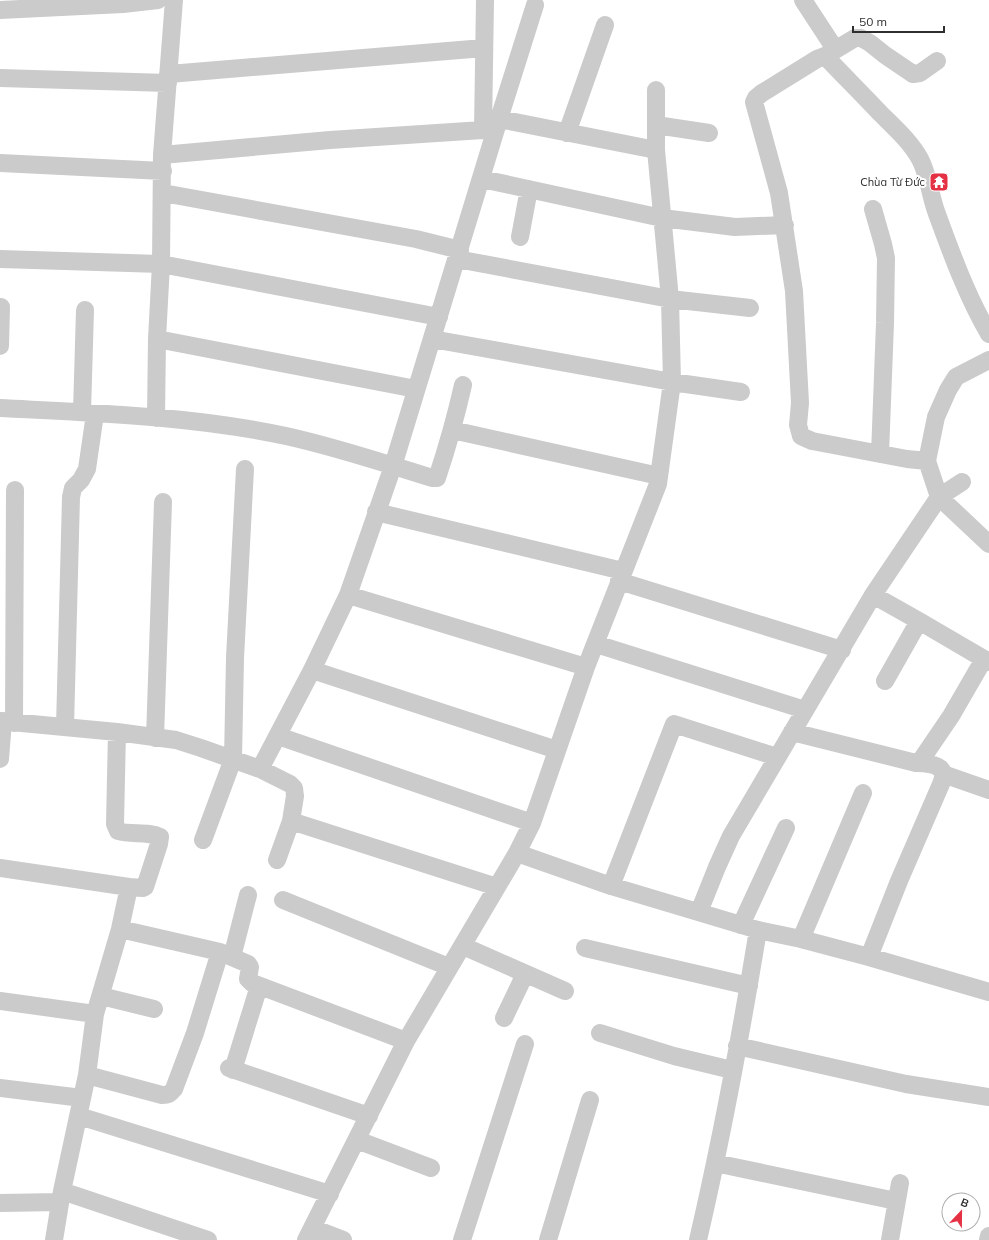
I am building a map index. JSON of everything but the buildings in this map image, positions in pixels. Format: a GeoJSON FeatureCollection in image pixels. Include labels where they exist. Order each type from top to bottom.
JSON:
{"type":"FeatureCollection","features":[{"type":"Feature","properties":{"kind":"street"},"geometry":{"type":"LineString","coordinates":[[0,10],[82,2],[158,0]]}},
{"type":"Feature","properties":{"kind":"street"},"geometry":{"type":"LineString","coordinates":[[156,418],[157,338],[163,193],[162,163],[174,0]]}},
{"type":"Feature","properties":{"kind":"street"},"geometry":{"type":"LineString","coordinates":[[485,0],[484,48],[492,127]]}},
{"type":"Feature","properties":{"kind":"street"},"geometry":{"type":"LineString","coordinates":[[803,0],[830,52],[919,157],[924,168],[936,212],[960,275],[977,313],[989,334]]}},
{"type":"Feature","properties":{"kind":"street"},"geometry":{"type":"LineString","coordinates":[[260,769],[312,670],[348,595],[393,466],[482,179],[492,127],[535,5]]}},
{"type":"Feature","properties":{"kind":"street"},"geometry":{"type":"LineString","coordinates":[[567,132],[605,25]]}},
{"type":"Feature","properties":{"kind":"street"},"geometry":{"type":"LineString","coordinates":[[927,461],[812,441],[801,436],[798,425],[800,403],[794,291],[785,225],[779,193],[754,102],[762,93],[816,59],[854,38],[861,38],[870,43],[913,74],[920,73],[937,61]]}},
{"type":"Feature","properties":{"kind":"street"},"geometry":{"type":"LineString","coordinates":[[0,78],[168,79],[484,48]]}},
{"type":"Feature","properties":{"kind":"street"},"geometry":{"type":"LineString","coordinates":[[343,1240],[309,1234],[406,1041],[517,853],[532,824],[586,667],[658,484],[672,382],[670,299],[656,150],[656,90]]}},
{"type":"Feature","properties":{"kind":"street"},"geometry":{"type":"LineString","coordinates":[[656,125],[709,133]]}},
{"type":"Feature","properties":{"kind":"street"},"geometry":{"type":"LineString","coordinates":[[0,163],[162,163],[330,140],[492,127],[567,132],[656,150]]}},
{"type":"Feature","properties":{"kind":"street"},"geometry":{"type":"LineString","coordinates":[[482,179],[662,218],[736,227],[785,225]]}},
{"type":"Feature","properties":{"kind":"street"},"geometry":{"type":"LineString","coordinates":[[520,237],[529,189]]}},
{"type":"Feature","properties":{"kind":"street"},"geometry":{"type":"LineString","coordinates":[[163,193],[416,239],[458,254],[670,299],[750,308]]}},
{"type":"Feature","properties":{"kind":"street"},"geometry":{"type":"LineString","coordinates":[[873,210],[886,258],[880,454]]}},
{"type":"Feature","properties":{"kind":"street"},"geometry":{"type":"LineString","coordinates":[[0,259],[161,264],[439,317]]}},
{"type":"Feature","properties":{"kind":"street"},"geometry":{"type":"LineString","coordinates":[[0,346],[1,307]]}},
{"type":"Feature","properties":{"kind":"street"},"geometry":{"type":"LineString","coordinates":[[65,727],[71,497],[73,488],[81,480],[87,469],[88,413],[85,310]]}},
{"type":"Feature","properties":{"kind":"street"},"geometry":{"type":"LineString","coordinates":[[157,338],[416,389]]}},
{"type":"Feature","properties":{"kind":"street"},"geometry":{"type":"LineString","coordinates":[[432,339],[672,382],[741,392]]}},
{"type":"Feature","properties":{"kind":"street"},"geometry":{"type":"LineString","coordinates":[[985,362],[956,378],[948,390],[936,417],[927,461],[939,497],[989,544]]}},
{"type":"Feature","properties":{"kind":"street"},"geometry":{"type":"LineString","coordinates":[[0,408],[156,418],[231,426],[286,436],[328,446],[432,478],[437,478],[452,430],[463,385]]}},
{"type":"Feature","properties":{"kind":"street"},"geometry":{"type":"LineString","coordinates":[[452,430],[659,476]]}},
{"type":"Feature","properties":{"kind":"street"},"geometry":{"type":"LineString","coordinates":[[203,840],[233,759],[235,658],[245,469]]}},
{"type":"Feature","properties":{"kind":"street"},"geometry":{"type":"LineString","coordinates":[[699,912],[731,836],[842,650],[873,595],[939,497],[962,482]]}},
{"type":"Feature","properties":{"kind":"street"},"geometry":{"type":"LineString","coordinates":[[0,759],[6,721],[15,490]]}},
{"type":"Feature","properties":{"kind":"street"},"geometry":{"type":"LineString","coordinates":[[155,738],[163,502]]}},
{"type":"Feature","properties":{"kind":"street"},"geometry":{"type":"LineString","coordinates":[[376,512],[621,576],[842,650]]}},
{"type":"Feature","properties":{"kind":"street"},"geometry":{"type":"LineString","coordinates":[[348,595],[586,667]]}},
{"type":"Feature","properties":{"kind":"street"},"geometry":{"type":"LineString","coordinates":[[873,595],[986,661],[919,763]]}},
{"type":"Feature","properties":{"kind":"street"},"geometry":{"type":"LineString","coordinates":[[885,680],[919,621]]}},
{"type":"Feature","properties":{"kind":"street"},"geometry":{"type":"LineString","coordinates":[[596,644],[805,710]]}},
{"type":"Feature","properties":{"kind":"street"},"geometry":{"type":"LineString","coordinates":[[312,670],[558,750]]}},
{"type":"Feature","properties":{"kind":"street"},"geometry":{"type":"LineString","coordinates":[[6,721],[117,732],[187,743],[260,769],[290,784],[294,788],[295,796],[291,821],[277,860]]}},
{"type":"Feature","properties":{"kind":"street"},"geometry":{"type":"LineString","coordinates":[[611,886],[674,724],[777,757]]}},
{"type":"Feature","properties":{"kind":"street"},"geometry":{"type":"LineString","coordinates":[[0,868],[143,888],[145,887],[160,837],[155,834],[126,834],[118,831],[115,824],[117,732]]}},
{"type":"Feature","properties":{"kind":"street"},"geometry":{"type":"LineString","coordinates":[[792,732],[936,766],[942,771],[943,774],[989,790]]}},
{"type":"Feature","properties":{"kind":"street"},"geometry":{"type":"LineString","coordinates":[[278,736],[532,824]]}},
{"type":"Feature","properties":{"kind":"street"},"geometry":{"type":"LineString","coordinates":[[869,957],[899,881],[941,784],[943,774]]}},
{"type":"Feature","properties":{"kind":"street"},"geometry":{"type":"LineString","coordinates":[[801,939],[863,793]]}},
{"type":"Feature","properties":{"kind":"street"},"geometry":{"type":"LineString","coordinates":[[291,821],[497,886]]}},
{"type":"Feature","properties":{"kind":"street"},"geometry":{"type":"LineString","coordinates":[[698,1240],[732,1080],[732,1070],[749,986],[750,927],[786,828]]}},
{"type":"Feature","properties":{"kind":"street"},"geometry":{"type":"LineString","coordinates":[[517,853],[611,886],[699,912],[750,927],[869,957],[989,992]]}},
{"type":"Feature","properties":{"kind":"street"},"geometry":{"type":"LineString","coordinates":[[54,1240],[61,1197],[87,1075],[95,1014],[120,929],[129,886]]}},
{"type":"Feature","properties":{"kind":"street"},"geometry":{"type":"LineString","coordinates":[[87,1075],[162,1095],[170,1094],[174,1089],[248,895]]}},
{"type":"Feature","properties":{"kind":"street"},"geometry":{"type":"LineString","coordinates":[[283,900],[449,967]]}},
{"type":"Feature","properties":{"kind":"street"},"geometry":{"type":"LineString","coordinates":[[120,929],[226,954],[248,964],[250,967],[248,976],[249,981],[259,986],[406,1041]]}},
{"type":"Feature","properties":{"kind":"street"},"geometry":{"type":"LineString","coordinates":[[463,946],[565,991]]}},
{"type":"Feature","properties":{"kind":"street"},"geometry":{"type":"LineString","coordinates":[[585,948],[749,986]]}},
{"type":"Feature","properties":{"kind":"street"},"geometry":{"type":"LineString","coordinates":[[504,1018],[525,974]]}},
{"type":"Feature","properties":{"kind":"street"},"geometry":{"type":"LineString","coordinates":[[259,986],[231,1069],[369,1116]]}},
{"type":"Feature","properties":{"kind":"street"},"geometry":{"type":"LineString","coordinates":[[101,996],[154,1009]]}},
{"type":"Feature","properties":{"kind":"street"},"geometry":{"type":"LineString","coordinates":[[0,1001],[95,1014]]}},
{"type":"Feature","properties":{"kind":"street"},"geometry":{"type":"LineString","coordinates":[[600,1033],[674,1056],[732,1070]]}},
{"type":"Feature","properties":{"kind":"street"},"geometry":{"type":"LineString","coordinates":[[462,1240],[525,1044]]}},
{"type":"Feature","properties":{"kind":"street"},"geometry":{"type":"LineString","coordinates":[[737,1046],[906,1084],[989,1097]]}},
{"type":"Feature","properties":{"kind":"street"},"geometry":{"type":"LineString","coordinates":[[0,1088],[82,1098]]}},
{"type":"Feature","properties":{"kind":"street"},"geometry":{"type":"LineString","coordinates":[[548,1240],[590,1100]]}},
{"type":"Feature","properties":{"kind":"street"},"geometry":{"type":"LineString","coordinates":[[79,1116],[330,1194]]}},
{"type":"Feature","properties":{"kind":"street"},"geometry":{"type":"LineString","coordinates":[[357,1140],[431,1168]]}},
{"type":"Feature","properties":{"kind":"street"},"geometry":{"type":"LineString","coordinates":[[715,1163],[896,1201]]}},
{"type":"Feature","properties":{"kind":"street"},"geometry":{"type":"LineString","coordinates":[[890,1240],[900,1183]]}},
{"type":"Feature","properties":{"kind":"street"},"geometry":{"type":"LineString","coordinates":[[0,1204],[61,1197],[208,1240]]}},
{"type":"Feature","properties":{"kind":"street"},"geometry":{"type":"LineString","coordinates":[[988,1240],[989,1236]]}},
{"type":"Feature","properties":{"kind":"place","name":"Chùa Từ Đức"},"geometry":{"type":"Point","coordinates":[939,182]}}]}
